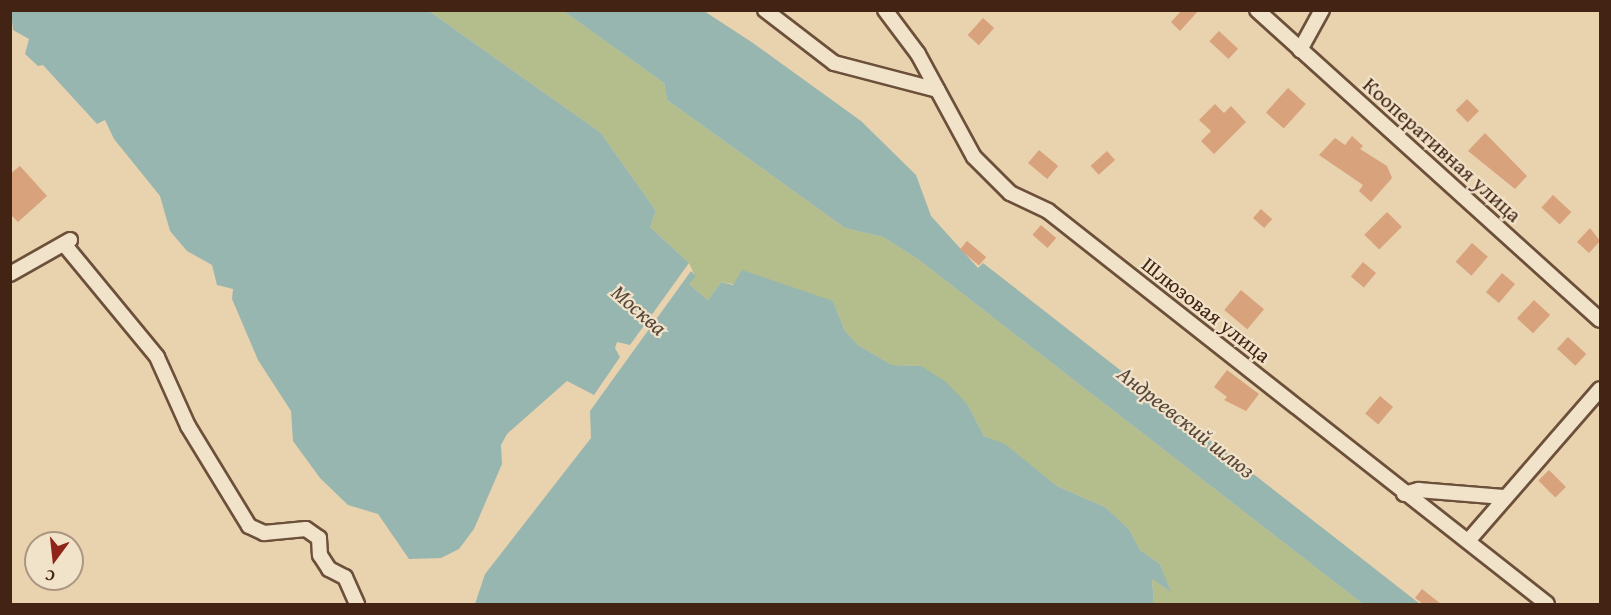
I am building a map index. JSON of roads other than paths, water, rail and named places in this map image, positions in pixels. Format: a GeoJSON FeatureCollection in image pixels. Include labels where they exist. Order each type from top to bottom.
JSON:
{"type":"FeatureCollection","features":[{"type":"Feature","properties":{"kind":"street"},"geometry":{"type":"LineString","coordinates":[[765,10],[834,63],[938,90]]}},
{"type":"Feature","properties":{"kind":"street","name":"Шлюзовая улица"},"geometry":{"type":"LineString","coordinates":[[885,10],[918,54],[974,157],[1010,193],[1048,211],[1404,494],[1547,604]]}},
{"type":"Feature","properties":{"kind":"street","name":"Кооперативная улица"},"geometry":{"type":"LineString","coordinates":[[1257,10],[1600,320]]}},
{"type":"Feature","properties":{"kind":"street"},"geometry":{"type":"LineString","coordinates":[[1300,50],[1322,10]]}},
{"type":"Feature","properties":{"kind":"street"},"geometry":{"type":"LineString","coordinates":[[10,274],[44,251],[68,241],[157,357],[188,426],[249,526],[264,533],[306,529],[319,538],[320,555],[329,569],[345,577],[357,604]]}},
{"type":"Feature","properties":{"kind":"street"},"geometry":{"type":"LineString","coordinates":[[1468,541],[1504,496],[1600,389]]}},
{"type":"Feature","properties":{"kind":"street"},"geometry":{"type":"LineString","coordinates":[[1404,494],[1418,490],[1504,496]]}},
{"type":"Feature","properties":{"kind":"water","name":"Москва"},"geometry":{"type":"Polygon","coordinates":[[[11,10],[429,11],[601,133],[656,211],[650,227],[689,263],[630,345],[617,342],[615,348],[620,357],[594,395],[567,381],[507,434],[501,445],[502,464],[474,529],[459,549],[441,558],[409,559],[378,514],[348,505],[320,478],[293,441],[291,411],[258,360],[232,299],[233,289],[217,285],[212,265],[187,251],[170,231],[160,196],[114,139],[105,120],[97,124],[43,65],[38,66],[25,54],[29,39],[13,30],[11,10]]]}},
{"type":"Feature","properties":{"kind":"water","name":"Андреевский шлюз"},"geometry":{"type":"Polygon","coordinates":[[[563,11],[704,11],[753,43],[861,121],[916,175],[931,216],[978,268],[983,263],[1420,604],[1363,604],[919,260],[883,237],[845,228],[667,100],[664,83],[563,11]]]}},
{"type":"Feature","properties":{"kind":"water"},"geometry":{"type":"Polygon","coordinates":[[[742,270],[833,301],[845,331],[858,345],[892,365],[921,366],[945,381],[968,405],[984,436],[1005,444],[1057,486],[1105,507],[1129,529],[1140,550],[1160,564],[1171,592],[1152,579],[1154,604],[475,604],[485,574],[591,438],[590,411],[691,271],[696,276],[689,284],[708,300],[721,282],[733,285],[742,270]]]}}]}
